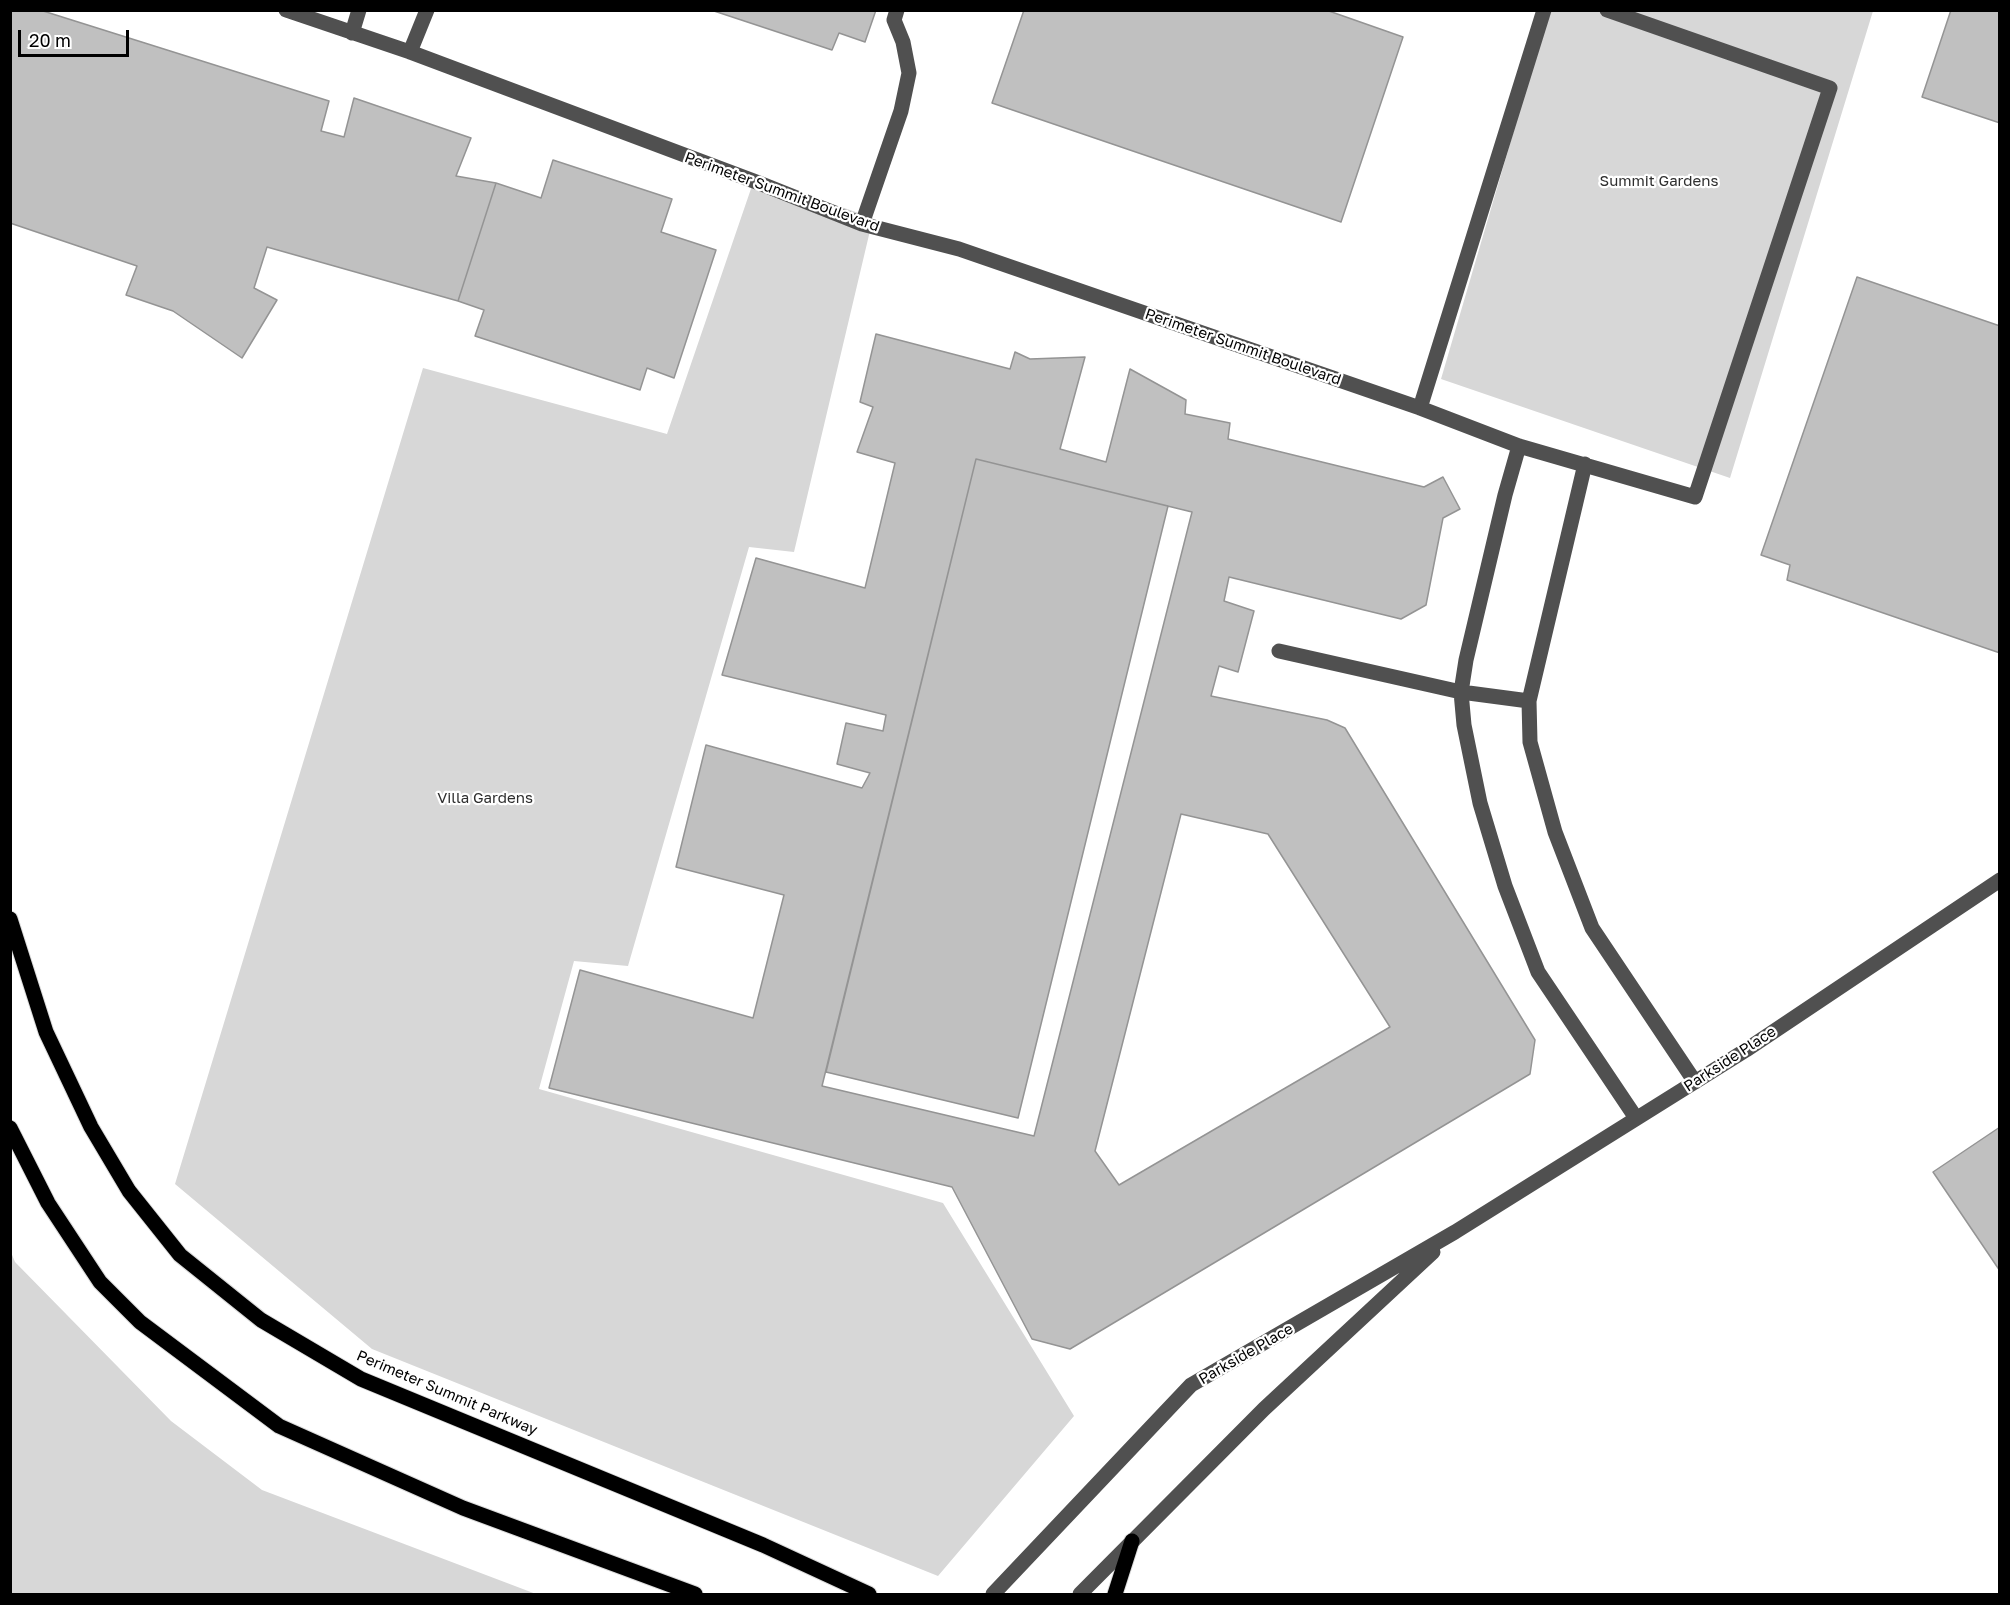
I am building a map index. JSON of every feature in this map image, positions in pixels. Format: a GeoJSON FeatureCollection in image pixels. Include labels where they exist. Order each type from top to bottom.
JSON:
{"type":"FeatureCollection","features":[{"type":"Feature","properties":{"kind":"main road","name":"Perimeter Summit Parkway"},"geometry":{"type":"LineString","coordinates":[[10,920],[46,1032],[91,1127],[129,1191],[180,1255],[261,1320],[361,1378],[763,1545],[868,1594]]}},
{"type":"Feature","properties":{"kind":"main road"},"geometry":{"type":"LineString","coordinates":[[10,1128],[48,1203],[100,1282],[140,1322],[279,1426],[463,1508],[695,1594]]}},
{"type":"Feature","properties":{"kind":"main road"},"geometry":{"type":"LineString","coordinates":[[1115,1594],[1132,1541]]}},
{"type":"Feature","properties":{"kind":"street","name":"Perimeter Summit Boulevard"},"geometry":{"type":"LineString","coordinates":[[286,10],[410,52],[862,224],[959,249],[1420,408],[1519,446],[1695,496],[1830,88],[1606,10]]}},
{"type":"Feature","properties":{"kind":"street"},"geometry":{"type":"LineString","coordinates":[[352,33],[359,10]]}},
{"type":"Feature","properties":{"kind":"street"},"geometry":{"type":"LineString","coordinates":[[410,52],[427,10]]}},
{"type":"Feature","properties":{"kind":"street"},"geometry":{"type":"LineString","coordinates":[[862,224],[902,111],[909,73],[903,42],[894,20],[897,10]]}},
{"type":"Feature","properties":{"kind":"street"},"geometry":{"type":"LineString","coordinates":[[1420,408],[1544,10]]}},
{"type":"Feature","properties":{"kind":"street"},"geometry":{"type":"LineString","coordinates":[[1519,446],[1505,495],[1466,660],[1461,692],[1464,725],[1480,803],[1505,886],[1538,972],[1636,1118]]}},
{"type":"Feature","properties":{"kind":"street"},"geometry":{"type":"LineString","coordinates":[[1584,464],[1528,701],[1530,742],[1555,832],[1592,927],[1695,1082]]}},
{"type":"Feature","properties":{"kind":"street"},"geometry":{"type":"LineString","coordinates":[[1279,651],[1461,692],[1528,701]]}},
{"type":"Feature","properties":{"kind":"street","name":"Parkside Place"},"geometry":{"type":"LineString","coordinates":[[993,1594],[1191,1385],[1455,1232],[1746,1050],[2000,880]]}},
{"type":"Feature","properties":{"kind":"street","name":"Parkside Place"},"geometry":{"type":"LineString","coordinates":[[1080,1594],[1264,1409],[1455,1232]]}},
{"type":"Feature","properties":{"kind":"green space","name":"Summit Gardens"},"geometry":{"type":"Polygon","coordinates":[[[1549,11],[1873,11],[1730,478],[1441,379],[1549,11]]]}},
{"type":"Feature","properties":{"kind":"green space","name":"Villa Gardens"},"geometry":{"type":"Polygon","coordinates":[[[755,177],[873,218],[794,552],[749,547],[628,966],[574,961],[539,1089],[943,1203],[1074,1416],[938,1576],[372,1349],[175,1184],[423,368],[667,434],[755,177]]]}},
{"type":"Feature","properties":{"kind":"green space"},"geometry":{"type":"Polygon","coordinates":[[[10,1250],[15,1262],[171,1421],[262,1490],[536,1594],[11,1594],[10,1250]]]}},
{"type":"Feature","properties":{"kind":"building"},"geometry":{"type":"Polygon","coordinates":[[[10,10],[40,10],[329,101],[321,131],[344,137],[354,98],[471,138],[456,176],[496,183],[458,301],[267,247],[254,288],[277,300],[242,358],[173,311],[126,295],[137,266],[10,223],[10,10]]]}},
{"type":"Feature","properties":{"kind":"building"},"geometry":{"type":"Polygon","coordinates":[[[711,10],[876,10],[865,42],[839,33],[832,50],[711,10]]]}},
{"type":"Feature","properties":{"kind":"building"},"geometry":{"type":"Polygon","coordinates":[[[1024,10],[1326,10],[1403,37],[1341,222],[992,103],[1024,10]]]}},
{"type":"Feature","properties":{"kind":"building"},"geometry":{"type":"Polygon","coordinates":[[[1951,10],[2000,10],[2000,123],[1922,97],[1951,10]]]}},
{"type":"Feature","properties":{"kind":"building"},"geometry":{"type":"Polygon","coordinates":[[[553,160],[672,199],[661,232],[716,250],[674,378],[647,368],[640,390],[475,336],[484,310],[458,301],[496,183],[541,198],[553,160]]]}},
{"type":"Feature","properties":{"kind":"building"},"geometry":{"type":"Polygon","coordinates":[[[1857,277],[2000,326],[2000,653],[1787,580],[1790,565],[1761,555],[1857,277]]]}},
{"type":"Feature","properties":{"kind":"building"},"geometry":{"type":"Polygon","coordinates":[[[876,334],[1010,369],[1015,352],[1030,359],[1085,357],[1060,449],[1106,462],[1130,369],[1186,400],[1185,414],[1230,423],[1228,439],[1424,487],[1443,477],[1460,509],[1443,518],[1426,605],[1401,619],[1229,577],[1224,601],[1254,611],[1238,672],[1219,666],[1211,696],[1327,720],[1345,728],[1535,1040],[1530,1074],[1070,1349],[1032,1339],[952,1187],[549,1088],[580,970],[753,1018],[784,895],[676,867],[706,745],[862,788],[870,773],[837,764],[846,723],[883,731],[886,715],[722,675],[756,558],[865,588],[895,463],[857,452],[873,407],[860,402],[876,334]],[[976,459],[822,1086],[1034,1136],[1192,512],[976,459]],[[1181,814],[1095,1151],[1119,1185],[1390,1027],[1268,834],[1181,814]]]}},
{"type":"Feature","properties":{"kind":"building"},"geometry":{"type":"Polygon","coordinates":[[[976,459],[1168,506],[1018,1118],[826,1072],[976,459]]]}},
{"type":"Feature","properties":{"kind":"building"},"geometry":{"type":"Polygon","coordinates":[[[2000,1127],[2000,1271],[1933,1172],[2000,1127]]]}}]}
